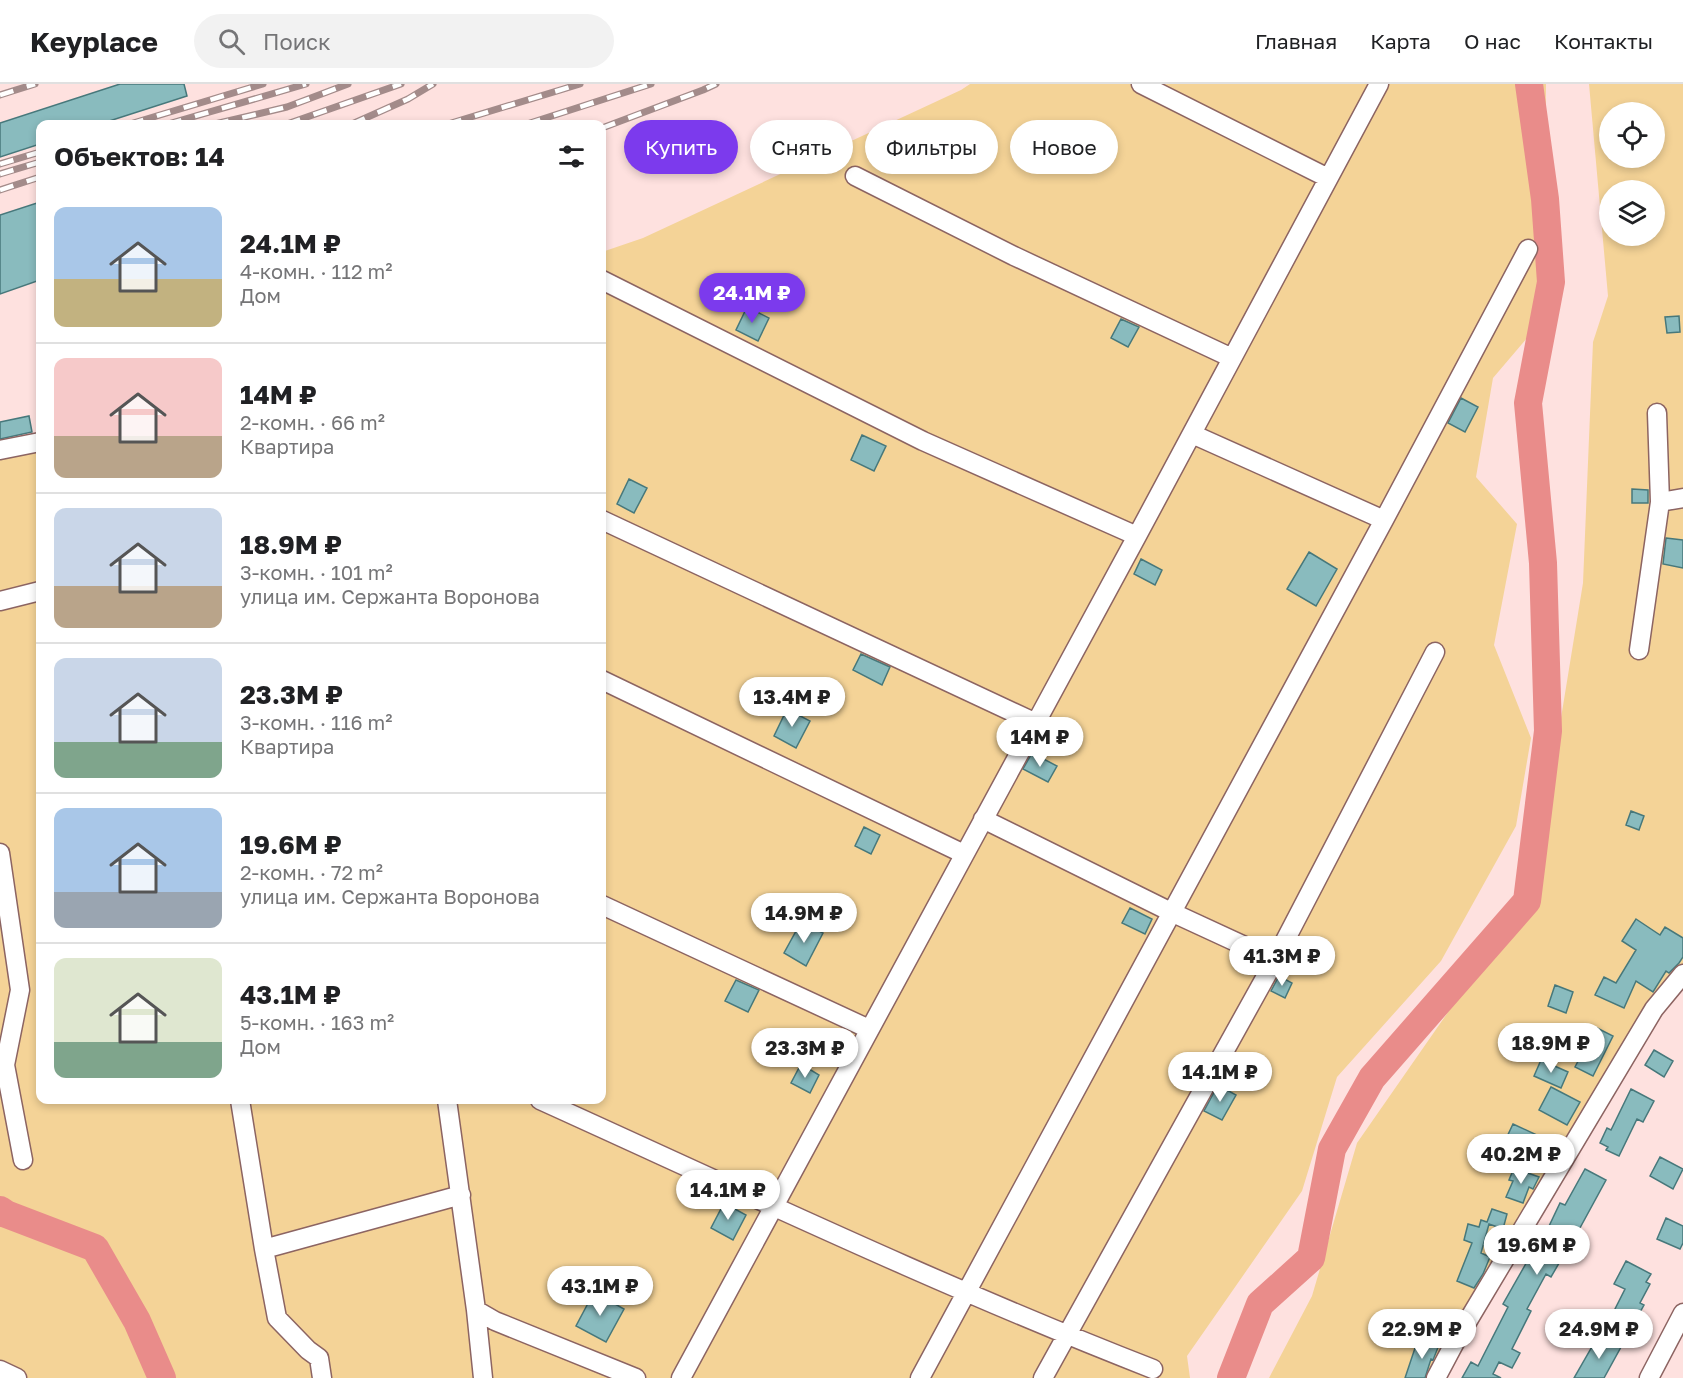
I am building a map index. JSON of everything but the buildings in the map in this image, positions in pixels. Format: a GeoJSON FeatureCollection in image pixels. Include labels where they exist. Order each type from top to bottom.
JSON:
{"type":"FeatureCollection","features":[{"type":"Feature","properties":{"kind":"street"},"geometry":{"type":"LineString","coordinates":[[1141,84],[1328,178]]}},
{"type":"Feature","properties":{"kind":"street"},"geometry":{"type":"LineString","coordinates":[[681,1378],[1379,84]]}},
{"type":"Feature","properties":{"kind":"street"},"geometry":{"type":"LineString","coordinates":[[855,176],[1014,256],[1232,358]]}},
{"type":"Feature","properties":{"kind":"street"},"geometry":{"type":"LineString","coordinates":[[920,1378],[1528,249]]}},
{"type":"Feature","properties":{"kind":"street"},"geometry":{"type":"LineString","coordinates":[[606,282],[923,441],[1137,536]]}},
{"type":"Feature","properties":{"kind":"street"},"geometry":{"type":"LineString","coordinates":[[1639,650],[1660,502],[1657,413]]}},
{"type":"Feature","properties":{"kind":"street"},"geometry":{"type":"LineString","coordinates":[[1192,434],[1384,520]]}},
{"type":"Feature","properties":{"kind":"street"},"geometry":{"type":"LineString","coordinates":[[0,450],[36,443]]}},
{"type":"Feature","properties":{"kind":"street"},"geometry":{"type":"LineString","coordinates":[[1660,502],[1683,498]]}},
{"type":"Feature","properties":{"kind":"street"},"geometry":{"type":"LineString","coordinates":[[606,522],[1036,723]]}},
{"type":"Feature","properties":{"kind":"street"},"geometry":{"type":"LineString","coordinates":[[0,601],[36,592]]}},
{"type":"Feature","properties":{"kind":"street"},"geometry":{"type":"LineString","coordinates":[[1043,1378],[1275,960],[1435,652]]}},
{"type":"Feature","properties":{"kind":"street"},"geometry":{"type":"LineString","coordinates":[[606,682],[964,854]]}},
{"type":"Feature","properties":{"kind":"street"},"geometry":{"type":"LineString","coordinates":[[983,819],[1171,912],[1275,960]]}},
{"type":"Feature","properties":{"kind":"street"},"geometry":{"type":"LineString","coordinates":[[0,854],[20,990],[5,1065],[23,1160]]}},
{"type":"Feature","properties":{"kind":"street"},"geometry":{"type":"LineString","coordinates":[[606,907],[869,1029]]}},
{"type":"Feature","properties":{"kind":"street"},"geometry":{"type":"LineString","coordinates":[[1436,1378],[1654,1009],[1683,974]]}},
{"type":"Feature","properties":{"kind":"street"},"geometry":{"type":"LineString","coordinates":[[241,1104],[277,1318],[319,1358],[322,1378]]}},
{"type":"Feature","properties":{"kind":"street"},"geometry":{"type":"LineString","coordinates":[[448,1104],[483,1378]]}},
{"type":"Feature","properties":{"kind":"street"},"geometry":{"type":"LineString","coordinates":[[549,1104],[967,1292],[1067,1336],[1153,1370]]}},
{"type":"Feature","properties":{"kind":"street"},"geometry":{"type":"LineString","coordinates":[[264,1249],[461,1195]]}},
{"type":"Feature","properties":{"kind":"street"},"geometry":{"type":"LineString","coordinates":[[476,1310],[495,1321],[636,1378]]}},
{"type":"Feature","properties":{"kind":"street"},"geometry":{"type":"LineString","coordinates":[[1649,1378],[1681,1319]]}},
{"type":"Feature","properties":{"kind":"street"},"geometry":{"type":"LineString","coordinates":[[0,1370],[17,1378]]}},
{"type":"Feature","properties":{"kind":"shaded area"},"geometry":{"type":"Polygon","coordinates":[[[970,84],[1546,84],[1544,318],[1493,378],[1476,477],[1517,524],[1494,645],[1531,738],[1516,826],[1441,961],[1337,1077],[1302,1191],[1187,1356],[1190,1378],[0,1378],[0,447],[36,439],[36,1104],[606,1104],[606,251],[643,238],[781,174],[853,174],[853,140],[865,135],[865,174],[998,174],[998,120],[897,120],[970,84]]]}},
{"type":"Feature","properties":{"kind":"shaded area"},"geometry":{"type":"Polygon","coordinates":[[[1589,84],[1683,84],[1683,971],[1436,1378],[1269,1378],[1312,1296],[1357,1143],[1533,890],[1583,583],[1593,342],[1608,296],[1604,246],[1665,246],[1665,180],[1599,180],[1599,196],[1589,84]]]}},
{"type":"Feature","properties":{"kind":"waterway"},"geometry":{"type":"LineString","coordinates":[[1231,1378],[1260,1304],[1311,1258],[1332,1149],[1372,1078],[1527,901],[1548,731],[1543,563],[1528,403],[1551,282],[1545,199],[1529,84]]}},
{"type":"Feature","properties":{"kind":"waterway"},"geometry":{"type":"LineString","coordinates":[[0,1210],[95,1248],[137,1321],[162,1378]]}},
{"type":"Feature","properties":{"kind":"railway"},"geometry":{"type":"LineString","coordinates":[[0,95],[35,84]]}},
{"type":"Feature","properties":{"kind":"railway"},"geometry":{"type":"LineString","coordinates":[[143,120],[263,84]]}},
{"type":"Feature","properties":{"kind":"railway"},"geometry":{"type":"LineString","coordinates":[[182,120],[306,84]]}},
{"type":"Feature","properties":{"kind":"railway"},"geometry":{"type":"LineString","coordinates":[[232,120],[287,107],[348,84]]}},
{"type":"Feature","properties":{"kind":"railway"},"geometry":{"type":"LineString","coordinates":[[298,120],[401,84]]}},
{"type":"Feature","properties":{"kind":"railway"},"geometry":{"type":"LineString","coordinates":[[361,120],[408,99],[433,84]]}},
{"type":"Feature","properties":{"kind":"railway"},"geometry":{"type":"LineString","coordinates":[[461,120],[580,84]]}},
{"type":"Feature","properties":{"kind":"railway"},"geometry":{"type":"LineString","coordinates":[[539,120],[651,84]]}},
{"type":"Feature","properties":{"kind":"railway"},"geometry":{"type":"LineString","coordinates":[[606,126],[716,84]]}},
{"type":"Feature","properties":{"kind":"railway"},"geometry":{"type":"LineString","coordinates":[[0,164],[36,153]]}},
{"type":"Feature","properties":{"kind":"railway"},"geometry":{"type":"LineString","coordinates":[[0,174],[36,163]]}},
{"type":"Feature","properties":{"kind":"railway"},"geometry":{"type":"LineString","coordinates":[[0,190],[36,178]]}}]}
